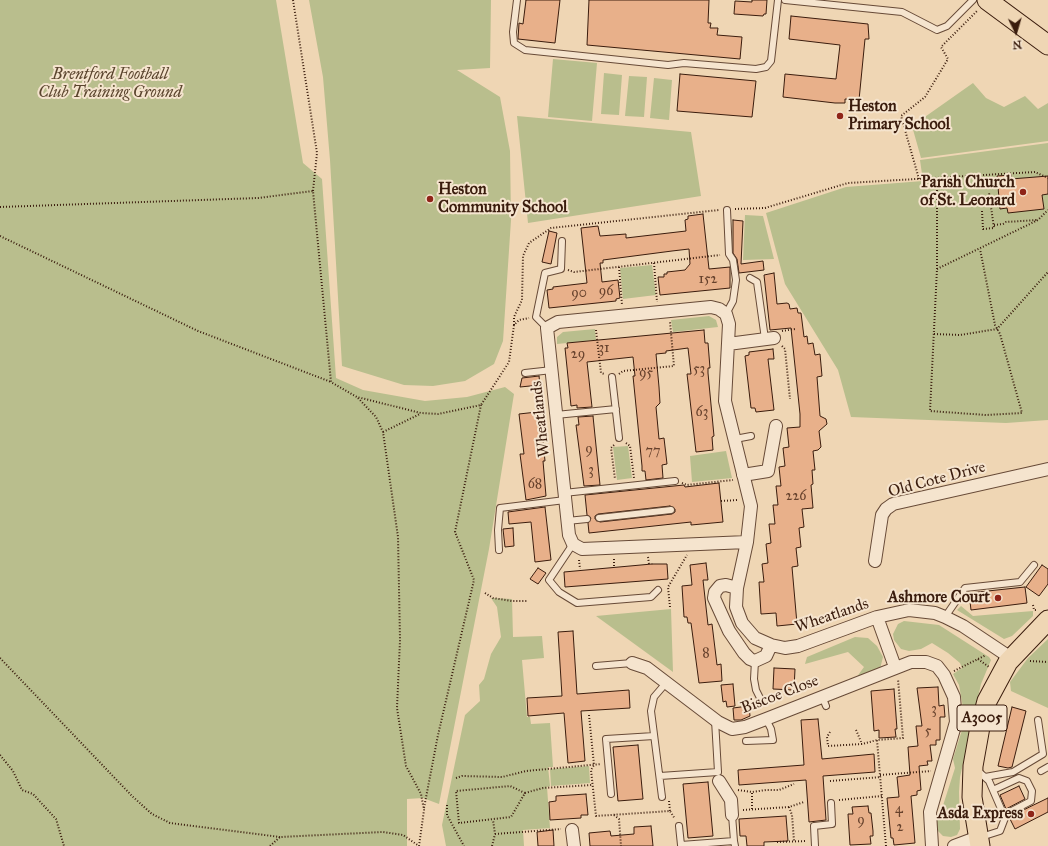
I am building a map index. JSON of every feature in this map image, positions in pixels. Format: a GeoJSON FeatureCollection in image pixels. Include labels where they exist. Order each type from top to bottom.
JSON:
{"type":"FeatureCollection","features":[{"type":"Feature","properties":{"kind":"main road"},"geometry":{"type":"LineString","coordinates":[[987,0],[1048,45]]}},
{"type":"Feature","properties":{"kind":"main road","name":"A3005"},"geometry":{"type":"LineString","coordinates":[[979,842],[972,797],[979,771],[980,727],[988,701],[1001,673],[1005,653],[1041,615]]}},
{"type":"Feature","properties":{"kind":"street"},"geometry":{"type":"LineString","coordinates":[[547,328],[558,322],[711,307],[719,309],[726,314]]}},
{"type":"Feature","properties":{"kind":"street","name":"Wheatlands"},"geometry":{"type":"LineString","coordinates":[[726,314],[729,324],[725,401],[749,499],[751,516],[737,588],[736,607],[742,623],[755,638],[771,645],[785,648],[798,646],[877,617],[909,610],[935,613],[945,617],[1005,653]]}},
{"type":"Feature","properties":{"kind":"street","name":"Wheatlands"},"geometry":{"type":"LineString","coordinates":[[547,328],[567,521],[569,535],[573,544]]}},
{"type":"Feature","properties":{"kind":"street"},"geometry":{"type":"LineString","coordinates":[[728,344],[769,339]]}},
{"type":"Feature","properties":{"kind":"street"},"geometry":{"type":"LineString","coordinates":[[744,477],[768,471],[776,426]]}},
{"type":"Feature","properties":{"kind":"street","name":"Old Cote Drive"},"geometry":{"type":"LineString","coordinates":[[875,561],[882,515],[886,509],[893,504],[1048,469]]}},
{"type":"Feature","properties":{"kind":"street"},"geometry":{"type":"LineString","coordinates":[[573,544],[582,549],[747,542]]}},
{"type":"Feature","properties":{"kind":"street"},"geometry":{"type":"LineString","coordinates":[[737,588],[726,585],[720,586],[715,592],[714,598],[729,631],[744,653],[750,659],[755,661],[766,656],[771,645]]}},
{"type":"Feature","properties":{"kind":"street"},"geometry":{"type":"LineString","coordinates":[[877,617],[895,667]]}},
{"type":"Feature","properties":{"kind":"street","name":"Biscoe Close"},"geometry":{"type":"LineString","coordinates":[[632,663],[647,668],[715,720],[732,728],[745,727],[824,701],[895,667],[911,662],[926,662],[937,666],[944,675],[954,697],[956,722],[930,812],[932,846]]}},
{"type":"Feature","properties":{"kind":"street"},"geometry":{"type":"LineString","coordinates":[[720,780],[731,800],[732,813]]}},
{"type":"Feature","properties":{"kind":"street"},"geometry":{"type":"LineString","coordinates":[[572,830],[574,846]]}},
{"type":"Feature","properties":{"kind":"street"},"geometry":{"type":"LineString","coordinates":[[954,846],[979,842]]}},
{"type":"Feature","properties":{"kind":"lane"},"geometry":{"type":"LineString","coordinates":[[517,0],[514,43],[525,50],[668,65],[684,63],[756,70],[766,67],[771,61],[778,0]]}},
{"type":"Feature","properties":{"kind":"lane"},"geometry":{"type":"LineString","coordinates":[[785,0],[902,12],[937,30],[946,26],[973,0]]}},
{"type":"Feature","properties":{"kind":"lane"},"geometry":{"type":"LineString","coordinates":[[726,314],[733,301],[736,280],[733,260],[729,254],[727,210]]}},
{"type":"Feature","properties":{"kind":"lane"},"geometry":{"type":"LineString","coordinates":[[547,328],[536,317],[545,273],[561,269],[562,241]]}},
{"type":"Feature","properties":{"kind":"lane"},"geometry":{"type":"LineString","coordinates":[[750,278],[757,282],[769,339]]}},
{"type":"Feature","properties":{"kind":"lane"},"geometry":{"type":"LineString","coordinates":[[525,373],[552,370]]}},
{"type":"Feature","properties":{"kind":"lane"},"geometry":{"type":"LineString","coordinates":[[612,377],[619,438]]}},
{"type":"Feature","properties":{"kind":"lane"},"geometry":{"type":"LineString","coordinates":[[556,415],[616,409]]}},
{"type":"Feature","properties":{"kind":"lane"},"geometry":{"type":"LineString","coordinates":[[735,439],[752,436]]}},
{"type":"Feature","properties":{"kind":"lane"},"geometry":{"type":"LineString","coordinates":[[499,550],[498,530],[500,508],[616,487],[675,481]]}},
{"type":"Feature","properties":{"kind":"lane"},"geometry":{"type":"LineString","coordinates":[[599,518],[671,510]]}},
{"type":"Feature","properties":{"kind":"lane"},"geometry":{"type":"LineString","coordinates":[[567,521],[587,519]]}},
{"type":"Feature","properties":{"kind":"lane"},"geometry":{"type":"LineString","coordinates":[[573,544],[549,580],[559,592],[577,603],[651,597],[658,590]]}},
{"type":"Feature","properties":{"kind":"lane"},"geometry":{"type":"LineString","coordinates":[[945,617],[965,588],[1020,582],[1034,565]]}},
{"type":"Feature","properties":{"kind":"lane"},"geometry":{"type":"LineString","coordinates":[[755,661],[754,679],[756,690],[760,698]]}},
{"type":"Feature","properties":{"kind":"lane","name":"Biscoe Close"},"geometry":{"type":"LineString","coordinates":[[596,666],[632,663]]}},
{"type":"Feature","properties":{"kind":"lane"},"geometry":{"type":"LineString","coordinates":[[662,797],[657,745],[654,736],[651,711],[654,698],[666,683]]}},
{"type":"Feature","properties":{"kind":"lane"},"geometry":{"type":"LineString","coordinates":[[746,741],[773,740],[771,729],[766,719]]}},
{"type":"Feature","properties":{"kind":"lane"},"geometry":{"type":"LineString","coordinates":[[660,776],[720,780],[715,720]]}},
{"type":"Feature","properties":{"kind":"lane"},"geometry":{"type":"LineString","coordinates":[[979,771],[1014,772],[1043,754],[1038,720]]}},
{"type":"Feature","properties":{"kind":"lane"},"geometry":{"type":"LineString","coordinates":[[611,794],[606,739],[654,736]]}},
{"type":"Feature","properties":{"kind":"lane"},"geometry":{"type":"LineString","coordinates":[[1041,771],[1048,768]]}},
{"type":"Feature","properties":{"kind":"lane"},"geometry":{"type":"LineString","coordinates":[[979,771],[993,790],[1004,815],[1005,822],[1000,831],[979,842]]}},
{"type":"Feature","properties":{"kind":"lane"},"geometry":{"type":"LineString","coordinates":[[993,790],[1019,778],[1028,780],[1032,791],[1031,801],[1004,815]]}},
{"type":"Feature","properties":{"kind":"lane"},"geometry":{"type":"LineString","coordinates":[[815,843],[814,826],[832,824],[831,803]]}},
{"type":"Feature","properties":{"kind":"lane"},"geometry":{"type":"LineString","coordinates":[[679,826],[681,845],[734,843],[732,813]]}},
{"type":"Feature","properties":{"kind":"path"},"geometry":{"type":"LineString","coordinates":[[293,0],[317,153],[313,191],[331,382]]}},
{"type":"Feature","properties":{"kind":"path"},"geometry":{"type":"LineString","coordinates":[[919,179],[901,116],[925,97],[948,59],[941,47],[987,0]]}},
{"type":"Feature","properties":{"kind":"path"},"geometry":{"type":"LineString","coordinates":[[0,658],[132,796],[152,814],[170,823],[280,837],[383,832],[403,835],[419,846],[438,735],[474,580],[455,532],[481,405],[509,362],[514,317],[522,300],[523,256],[528,243],[551,228],[727,210],[765,208],[848,183],[1035,172],[1048,178]]}},
{"type":"Feature","properties":{"kind":"path"},"geometry":{"type":"LineString","coordinates":[[937,178],[937,269],[930,412],[986,415],[1022,413],[997,329],[980,249]]}},
{"type":"Feature","properties":{"kind":"path"},"geometry":{"type":"LineString","coordinates":[[0,207],[258,198],[313,191]]}},
{"type":"Feature","properties":{"kind":"path"},"geometry":{"type":"LineString","coordinates":[[989,193],[994,225]]}},
{"type":"Feature","properties":{"kind":"path"},"geometry":{"type":"LineString","coordinates":[[982,210],[983,229],[994,228],[994,225],[1003,224],[1006,222],[1038,220]]}},
{"type":"Feature","properties":{"kind":"path"},"geometry":{"type":"LineString","coordinates":[[937,269],[1038,220],[1048,210]]}},
{"type":"Feature","properties":{"kind":"path"},"geometry":{"type":"LineString","coordinates":[[0,236],[198,331],[331,382],[357,397],[421,413],[438,414],[481,405]]}},
{"type":"Feature","properties":{"kind":"path"},"geometry":{"type":"LineString","coordinates":[[561,269],[574,272],[729,254]]}},
{"type":"Feature","properties":{"kind":"path"},"geometry":{"type":"LineString","coordinates":[[595,319],[601,373],[612,377],[624,372],[674,366],[654,263]]}},
{"type":"Feature","properties":{"kind":"path"},"geometry":{"type":"LineString","coordinates":[[618,267],[624,316]]}},
{"type":"Feature","properties":{"kind":"path"},"geometry":{"type":"LineString","coordinates":[[934,334],[960,335],[997,329],[1048,272]]}},
{"type":"Feature","properties":{"kind":"path"},"geometry":{"type":"LineString","coordinates":[[514,325],[519,320],[536,317]]}},
{"type":"Feature","properties":{"kind":"path"},"geometry":{"type":"LineString","coordinates":[[769,339],[785,349],[790,399]]}},
{"type":"Feature","properties":{"kind":"path"},"geometry":{"type":"LineString","coordinates":[[357,397],[376,417],[383,432],[398,537],[400,640],[397,708],[406,766],[420,794],[424,810]]}},
{"type":"Feature","properties":{"kind":"path"},"geometry":{"type":"LineString","coordinates":[[383,432],[421,413]]}},
{"type":"Feature","properties":{"kind":"path"},"geometry":{"type":"LineString","coordinates":[[616,487],[611,448],[619,438],[630,446],[635,485]]}},
{"type":"Feature","properties":{"kind":"path"},"geometry":{"type":"LineString","coordinates":[[675,481],[687,485],[744,477]]}},
{"type":"Feature","properties":{"kind":"path"},"geometry":{"type":"LineString","coordinates":[[721,501],[749,499]]}},
{"type":"Feature","properties":{"kind":"path"},"geometry":{"type":"LineString","coordinates":[[670,607],[668,587],[690,551],[689,544]]}},
{"type":"Feature","properties":{"kind":"path"},"geometry":{"type":"LineString","coordinates":[[485,593],[493,598],[528,601]]}},
{"type":"Feature","properties":{"kind":"path"},"geometry":{"type":"LineString","coordinates":[[1033,605],[1041,615]]}},
{"type":"Feature","properties":{"kind":"path"},"geometry":{"type":"LineString","coordinates":[[944,675],[1005,653]]}},
{"type":"Feature","properties":{"kind":"path"},"geometry":{"type":"LineString","coordinates":[[830,732],[827,737],[828,746],[862,744],[877,740],[903,738],[895,667]]}},
{"type":"Feature","properties":{"kind":"path"},"geometry":{"type":"LineString","coordinates":[[589,715],[594,765],[591,770],[592,785],[596,816],[670,811]]}},
{"type":"Feature","properties":{"kind":"path"},"geometry":{"type":"LineString","coordinates":[[856,730],[862,744]]}},
{"type":"Feature","properties":{"kind":"path"},"geometry":{"type":"LineString","coordinates":[[877,740],[886,846]]}},
{"type":"Feature","properties":{"kind":"path"},"geometry":{"type":"LineString","coordinates":[[0,755],[14,771],[22,790],[33,794],[56,819],[64,846]]}},
{"type":"Feature","properties":{"kind":"path"},"geometry":{"type":"LineString","coordinates":[[456,778],[462,776],[502,777],[526,770],[594,765]]}},
{"type":"Feature","properties":{"kind":"path"},"geometry":{"type":"LineString","coordinates":[[830,781],[942,771]]}},
{"type":"Feature","properties":{"kind":"path"},"geometry":{"type":"LineString","coordinates":[[720,780],[752,792],[779,790],[794,784]]}},
{"type":"Feature","properties":{"kind":"path"},"geometry":{"type":"LineString","coordinates":[[525,793],[511,817],[493,820],[459,822],[456,791],[510,786],[525,793],[543,788],[592,785]]}},
{"type":"Feature","properties":{"kind":"path"},"geometry":{"type":"LineString","coordinates":[[752,792],[752,808]]}},
{"type":"Feature","properties":{"kind":"path"},"geometry":{"type":"LineString","coordinates":[[831,803],[842,799],[882,796]]}},
{"type":"Feature","properties":{"kind":"path"},"geometry":{"type":"LineString","coordinates":[[669,800],[670,811],[679,826]]}},
{"type":"Feature","properties":{"kind":"path"},"geometry":{"type":"LineString","coordinates":[[732,813],[752,808],[773,809],[789,807],[804,802]]}},
{"type":"Feature","properties":{"kind":"path"},"geometry":{"type":"LineString","coordinates":[[447,805],[447,815],[464,846]]}},
{"type":"Feature","properties":{"kind":"path"},"geometry":{"type":"LineString","coordinates":[[789,807],[792,815],[794,841]]}},
{"type":"Feature","properties":{"kind":"path"},"geometry":{"type":"LineString","coordinates":[[614,815],[619,819],[621,846]]}},
{"type":"Feature","properties":{"kind":"path"},"geometry":{"type":"LineString","coordinates":[[492,846],[494,834],[493,820]]}},
{"type":"Feature","properties":{"kind":"path"},"geometry":{"type":"LineString","coordinates":[[494,834],[556,829],[572,830]]}},
{"type":"Feature","properties":{"kind":"path"},"geometry":{"type":"LineString","coordinates":[[270,846],[280,837]]}},
{"type":"Feature","properties":{"kind":"path"},"geometry":{"type":"LineString","coordinates":[[777,842],[794,841],[815,843]]}},
{"type":"Feature","properties":{"kind":"green space","name":"Brentford Football Club Training Ground"},"geometry":{"type":"Polygon","coordinates":[[[0,0],[276,0],[303,163],[322,179],[336,378],[363,390],[425,401],[467,397],[505,387],[514,394],[489,549],[439,804],[423,798],[407,799],[407,846],[0,846],[0,0]]]}},
{"type":"Feature","properties":{"kind":"green space","name":"Heston Community School"},"geometry":{"type":"Polygon","coordinates":[[[309,0],[491,0],[490,68],[457,70],[500,97],[510,151],[511,220],[503,341],[494,364],[465,381],[433,386],[404,385],[342,366],[330,160],[323,77],[309,0]]]}},
{"type":"Feature","properties":{"kind":"green space"},"geometry":{"type":"Polygon","coordinates":[[[553,59],[597,63],[592,121],[548,117],[553,59]]]}},
{"type":"Feature","properties":{"kind":"green space"},"geometry":{"type":"Polygon","coordinates":[[[604,73],[622,75],[619,115],[601,114],[604,73]]]}},
{"type":"Feature","properties":{"kind":"green space"},"geometry":{"type":"Polygon","coordinates":[[[629,76],[647,77],[644,117],[625,116],[629,76]]]}},
{"type":"Feature","properties":{"kind":"green space"},"geometry":{"type":"Polygon","coordinates":[[[654,78],[672,80],[669,120],[650,118],[654,78]]]}},
{"type":"Feature","properties":{"kind":"green space"},"geometry":{"type":"Polygon","coordinates":[[[973,83],[986,98],[1004,107],[1025,96],[1038,109],[1048,103],[1048,141],[921,158],[912,126],[973,83]]]}},
{"type":"Feature","properties":{"kind":"green space"},"geometry":{"type":"Polygon","coordinates":[[[517,116],[691,132],[701,196],[528,223],[517,116]]]}},
{"type":"Feature","properties":{"kind":"green space"},"geometry":{"type":"Polygon","coordinates":[[[1048,143],[1048,420],[1006,423],[851,417],[838,370],[785,284],[766,213],[846,187],[923,181],[920,160],[1048,143]]]}},
{"type":"Feature","properties":{"kind":"green space"},"geometry":{"type":"Polygon","coordinates":[[[745,215],[763,216],[774,259],[743,260],[745,215]]]}},
{"type":"Feature","properties":{"kind":"green space"},"geometry":{"type":"Polygon","coordinates":[[[652,265],[656,295],[623,299],[620,268],[652,265]]]}},
{"type":"Feature","properties":{"kind":"green space"},"geometry":{"type":"Polygon","coordinates":[[[709,316],[716,320],[718,327],[673,332],[671,320],[709,316]]]}},
{"type":"Feature","properties":{"kind":"green space"},"geometry":{"type":"Polygon","coordinates":[[[595,329],[596,340],[557,344],[557,337],[563,332],[595,329]]]}},
{"type":"Feature","properties":{"kind":"green space"},"geometry":{"type":"Polygon","coordinates":[[[628,446],[632,478],[617,480],[613,447],[628,446]]]}},
{"type":"Feature","properties":{"kind":"green space"},"geometry":{"type":"Polygon","coordinates":[[[726,451],[732,478],[692,482],[690,456],[726,451]]]}},
{"type":"Feature","properties":{"kind":"green space"},"geometry":{"type":"Polygon","coordinates":[[[491,598],[512,599],[513,637],[542,636],[544,658],[522,660],[527,717],[530,717],[531,724],[550,723],[553,767],[548,767],[550,786],[547,787],[550,828],[523,830],[524,846],[446,846],[442,825],[465,715],[480,701],[479,685],[484,679],[491,654],[501,637],[497,607],[491,598]]]}},
{"type":"Feature","properties":{"kind":"green space"},"geometry":{"type":"Polygon","coordinates":[[[961,606],[973,616],[1033,611],[1033,616],[1012,636],[1004,639],[957,610],[961,606]]]}},
{"type":"Feature","properties":{"kind":"green space"},"geometry":{"type":"Polygon","coordinates":[[[671,609],[673,672],[596,616],[671,609]]]}},
{"type":"Feature","properties":{"kind":"green space"},"geometry":{"type":"Polygon","coordinates":[[[904,621],[939,625],[989,657],[991,660],[981,684],[960,777],[960,829],[957,835],[951,837],[943,836],[937,830],[935,820],[939,818],[955,768],[953,759],[962,730],[964,713],[959,685],[953,674],[962,668],[960,663],[948,653],[932,643],[921,649],[909,651],[901,649],[894,640],[893,634],[898,624],[904,621]]]}},
{"type":"Feature","properties":{"kind":"green space"},"geometry":{"type":"Polygon","coordinates":[[[855,637],[868,638],[877,646],[883,657],[880,669],[856,678],[864,667],[848,652],[805,664],[807,657],[855,637]]]}},
{"type":"Feature","properties":{"kind":"green space"},"geometry":{"type":"Polygon","coordinates":[[[1048,639],[1048,708],[1011,691],[1010,682],[1028,658],[1048,639]]]}},
{"type":"Feature","properties":{"kind":"green space"},"geometry":{"type":"Polygon","coordinates":[[[589,766],[590,783],[551,786],[550,769],[589,766]]]}},
{"type":"Feature","properties":{"kind":"building"},"geometry":{"type":"Polygon","coordinates":[[[526,0],[560,0],[555,43],[518,39],[519,23],[523,24],[526,0]]]}},
{"type":"Feature","properties":{"kind":"building"},"geometry":{"type":"Polygon","coordinates":[[[589,0],[709,0],[708,23],[711,23],[710,28],[718,28],[717,35],[742,37],[740,59],[587,45],[589,0]]]}},
{"type":"Feature","properties":{"kind":"building"},"geometry":{"type":"Polygon","coordinates":[[[752,0],[767,0],[766,14],[763,16],[734,14],[735,1],[752,2],[752,0]]]}},
{"type":"Feature","properties":{"kind":"building"},"geometry":{"type":"Polygon","coordinates":[[[791,16],[868,24],[869,39],[865,39],[859,100],[845,99],[845,103],[835,103],[783,97],[785,74],[836,79],[840,45],[789,39],[791,16]]]}},
{"type":"Feature","properties":{"kind":"building"},"geometry":{"type":"Polygon","coordinates":[[[680,74],[756,81],[752,117],[677,111],[680,74]]]}},
{"type":"Feature","properties":{"kind":"building","name":"Parish Church of St. Leonard"},"geometry":{"type":"Polygon","coordinates":[[[1011,175],[1011,179],[1048,176],[1048,194],[1042,195],[1044,209],[1008,213],[1007,208],[1000,209],[997,176],[1011,175]]]}},
{"type":"Feature","properties":{"kind":"building"},"geometry":{"type":"Polygon","coordinates":[[[703,214],[709,269],[730,267],[730,288],[660,295],[658,277],[664,277],[664,274],[667,274],[667,272],[685,270],[690,264],[689,249],[603,260],[603,263],[600,263],[602,282],[618,280],[620,298],[616,299],[616,301],[549,308],[547,290],[553,289],[553,287],[587,283],[581,228],[598,226],[600,236],[626,234],[626,238],[686,231],[685,220],[688,219],[688,216],[703,214]]]}},
{"type":"Feature","properties":{"kind":"building"},"geometry":{"type":"Polygon","coordinates":[[[733,220],[743,221],[741,264],[763,261],[764,270],[739,273],[737,259],[733,253],[733,220]]]}},
{"type":"Feature","properties":{"kind":"building"},"geometry":{"type":"Polygon","coordinates":[[[549,231],[557,233],[551,264],[542,262],[549,231]]]}},
{"type":"Feature","properties":{"kind":"building"},"geometry":{"type":"Polygon","coordinates":[[[774,273],[777,304],[787,303],[789,304],[790,309],[797,308],[798,313],[801,313],[804,337],[807,336],[808,344],[813,343],[815,355],[820,354],[822,376],[817,377],[820,416],[826,419],[827,424],[819,431],[821,447],[818,450],[813,451],[815,470],[812,470],[813,484],[811,485],[813,508],[802,509],[804,527],[799,528],[801,547],[796,548],[798,566],[792,567],[797,624],[777,626],[776,613],[761,614],[759,582],[764,582],[762,564],[768,563],[766,544],[771,543],[769,524],[775,524],[773,505],[778,505],[776,486],[781,486],[779,467],[785,466],[783,448],[789,447],[787,428],[800,427],[800,414],[791,328],[770,330],[764,275],[774,273]]]}},
{"type":"Feature","properties":{"kind":"building"},"geometry":{"type":"Polygon","coordinates":[[[704,330],[705,343],[708,343],[710,368],[708,368],[708,373],[714,436],[712,437],[713,450],[696,452],[687,374],[691,374],[688,348],[656,354],[660,403],[656,407],[659,439],[664,438],[667,464],[662,465],[663,478],[646,480],[645,471],[642,471],[633,376],[635,376],[633,357],[587,362],[592,407],[577,408],[577,405],[571,406],[565,348],[568,348],[567,343],[704,330]]]}},
{"type":"Feature","properties":{"kind":"building"},"geometry":{"type":"Polygon","coordinates":[[[773,349],[774,359],[768,359],[774,410],[756,412],[755,408],[751,408],[745,356],[749,355],[749,352],[773,349]]]}},
{"type":"Feature","properties":{"kind":"building"},"geometry":{"type":"Polygon","coordinates":[[[539,376],[540,385],[520,387],[522,378],[539,376]]]}},
{"type":"Feature","properties":{"kind":"building"},"geometry":{"type":"Polygon","coordinates":[[[537,412],[538,421],[541,421],[545,461],[543,461],[546,496],[526,500],[520,454],[524,454],[519,414],[537,412]]]}},
{"type":"Feature","properties":{"kind":"building"},"geometry":{"type":"Polygon","coordinates":[[[593,416],[600,485],[584,486],[576,425],[579,425],[578,417],[593,416]]]}},
{"type":"Feature","properties":{"kind":"building"},"geometry":{"type":"Polygon","coordinates":[[[719,483],[723,522],[691,525],[691,522],[589,533],[588,523],[591,518],[587,515],[585,495],[684,485],[685,487],[719,483]],[[670,506],[598,514],[595,516],[595,519],[600,522],[672,514],[675,512],[675,509],[670,506]]]}},
{"type":"Feature","properties":{"kind":"building"},"geometry":{"type":"Polygon","coordinates":[[[545,507],[551,560],[535,562],[531,522],[509,524],[508,512],[545,507]]]}},
{"type":"Feature","properties":{"kind":"building"},"geometry":{"type":"Polygon","coordinates":[[[513,528],[514,546],[505,547],[503,529],[513,528]]]}},
{"type":"Feature","properties":{"kind":"building"},"geometry":{"type":"Polygon","coordinates":[[[706,563],[708,580],[703,580],[708,625],[712,624],[717,665],[721,664],[722,681],[699,683],[691,623],[688,623],[687,617],[684,617],[682,586],[692,585],[690,565],[706,563]]]}},
{"type":"Feature","properties":{"kind":"building"},"geometry":{"type":"Polygon","coordinates":[[[667,564],[668,579],[565,587],[564,572],[667,564]]]}},
{"type":"Feature","properties":{"kind":"building","name":"Ashmore Court"},"geometry":{"type":"Polygon","coordinates":[[[1042,565],[1048,569],[1048,584],[1039,596],[1026,587],[1042,565]]]}},
{"type":"Feature","properties":{"kind":"building"},"geometry":{"type":"Polygon","coordinates":[[[538,568],[546,573],[538,584],[530,579],[538,568]]]}},
{"type":"Feature","properties":{"kind":"building","name":"Ashmore Court"},"geometry":{"type":"Polygon","coordinates":[[[1025,587],[1027,603],[971,610],[969,593],[1025,587]]]}},
{"type":"Feature","properties":{"kind":"building"},"geometry":{"type":"Polygon","coordinates":[[[573,631],[577,694],[629,690],[630,708],[581,711],[585,761],[568,763],[564,713],[528,716],[527,698],[562,696],[558,632],[573,631]]]}},
{"type":"Feature","properties":{"kind":"building"},"geometry":{"type":"Polygon","coordinates":[[[774,668],[795,669],[794,690],[773,689],[774,668]]]}},
{"type":"Feature","properties":{"kind":"building"},"geometry":{"type":"Polygon","coordinates":[[[733,684],[735,706],[727,707],[726,701],[723,702],[721,685],[733,684]]]}},
{"type":"Feature","properties":{"kind":"building"},"geometry":{"type":"Polygon","coordinates":[[[938,687],[939,706],[944,705],[945,717],[940,717],[940,740],[936,740],[936,745],[930,745],[932,761],[927,761],[928,765],[919,766],[921,790],[917,791],[917,795],[911,796],[915,843],[894,845],[893,838],[891,838],[887,798],[899,797],[897,777],[910,775],[908,747],[918,746],[916,726],[922,726],[917,688],[938,687]]]}},
{"type":"Feature","properties":{"kind":"building"},"geometry":{"type":"Polygon","coordinates":[[[894,689],[897,729],[895,729],[896,737],[879,738],[879,730],[874,731],[871,691],[894,689]]]}},
{"type":"Feature","properties":{"kind":"building"},"geometry":{"type":"Polygon","coordinates":[[[749,706],[750,716],[741,720],[734,720],[733,708],[749,706]]]}},
{"type":"Feature","properties":{"kind":"building"},"geometry":{"type":"Polygon","coordinates":[[[1012,707],[1026,711],[1012,767],[1008,768],[998,766],[1012,707]]]}},
{"type":"Feature","properties":{"kind":"building"},"geometry":{"type":"Polygon","coordinates":[[[818,719],[822,759],[874,754],[875,772],[823,776],[826,820],[809,822],[806,780],[739,785],[738,770],[804,765],[801,720],[818,719]]]}},
{"type":"Feature","properties":{"kind":"building"},"geometry":{"type":"Polygon","coordinates":[[[638,745],[643,799],[618,801],[613,747],[638,745]]]}},
{"type":"Feature","properties":{"kind":"building"},"geometry":{"type":"Polygon","coordinates":[[[708,782],[713,836],[688,838],[683,784],[708,782]]]}},
{"type":"Feature","properties":{"kind":"building"},"geometry":{"type":"Polygon","coordinates":[[[1019,786],[1025,799],[1006,809],[1000,795],[1019,786]]]}},
{"type":"Feature","properties":{"kind":"building"},"geometry":{"type":"Polygon","coordinates":[[[586,794],[588,815],[581,815],[581,818],[550,820],[549,802],[556,801],[556,796],[586,794]]]}},
{"type":"Feature","properties":{"kind":"building","name":"Asda Express"},"geometry":{"type":"Polygon","coordinates":[[[1048,798],[1048,812],[1015,829],[1009,817],[1048,798]]]}},
{"type":"Feature","properties":{"kind":"building"},"geometry":{"type":"Polygon","coordinates":[[[868,806],[869,813],[871,813],[873,831],[873,836],[870,836],[871,844],[850,845],[848,814],[853,814],[852,807],[868,806]]]}},
{"type":"Feature","properties":{"kind":"building"},"geometry":{"type":"Polygon","coordinates":[[[786,816],[788,841],[764,842],[764,846],[747,846],[746,836],[740,836],[739,819],[786,816]]]}},
{"type":"Feature","properties":{"kind":"building"},"geometry":{"type":"Polygon","coordinates":[[[651,826],[653,846],[590,846],[589,833],[610,831],[611,836],[634,834],[634,827],[651,826]]]}},
{"type":"Feature","properties":{"kind":"building"},"geometry":{"type":"Polygon","coordinates":[[[553,830],[554,846],[538,846],[537,832],[553,830]]]}},
{"type":"Feature","properties":{"kind":"place","name":"Heston Primary School"},"geometry":{"type":"Point","coordinates":[840,116]}},
{"type":"Feature","properties":{"kind":"place","name":"Parish Church of St. Leonard"},"geometry":{"type":"Point","coordinates":[1023,192]}},
{"type":"Feature","properties":{"kind":"place","name":"Heston Community School"},"geometry":{"type":"Point","coordinates":[430,199]}},
{"type":"Feature","properties":{"kind":"place","name":"Ashmore Court"},"geometry":{"type":"Point","coordinates":[998,598]}},
{"type":"Feature","properties":{"kind":"place","name":"Asda Express"},"geometry":{"type":"Point","coordinates":[1031,814]}}]}
